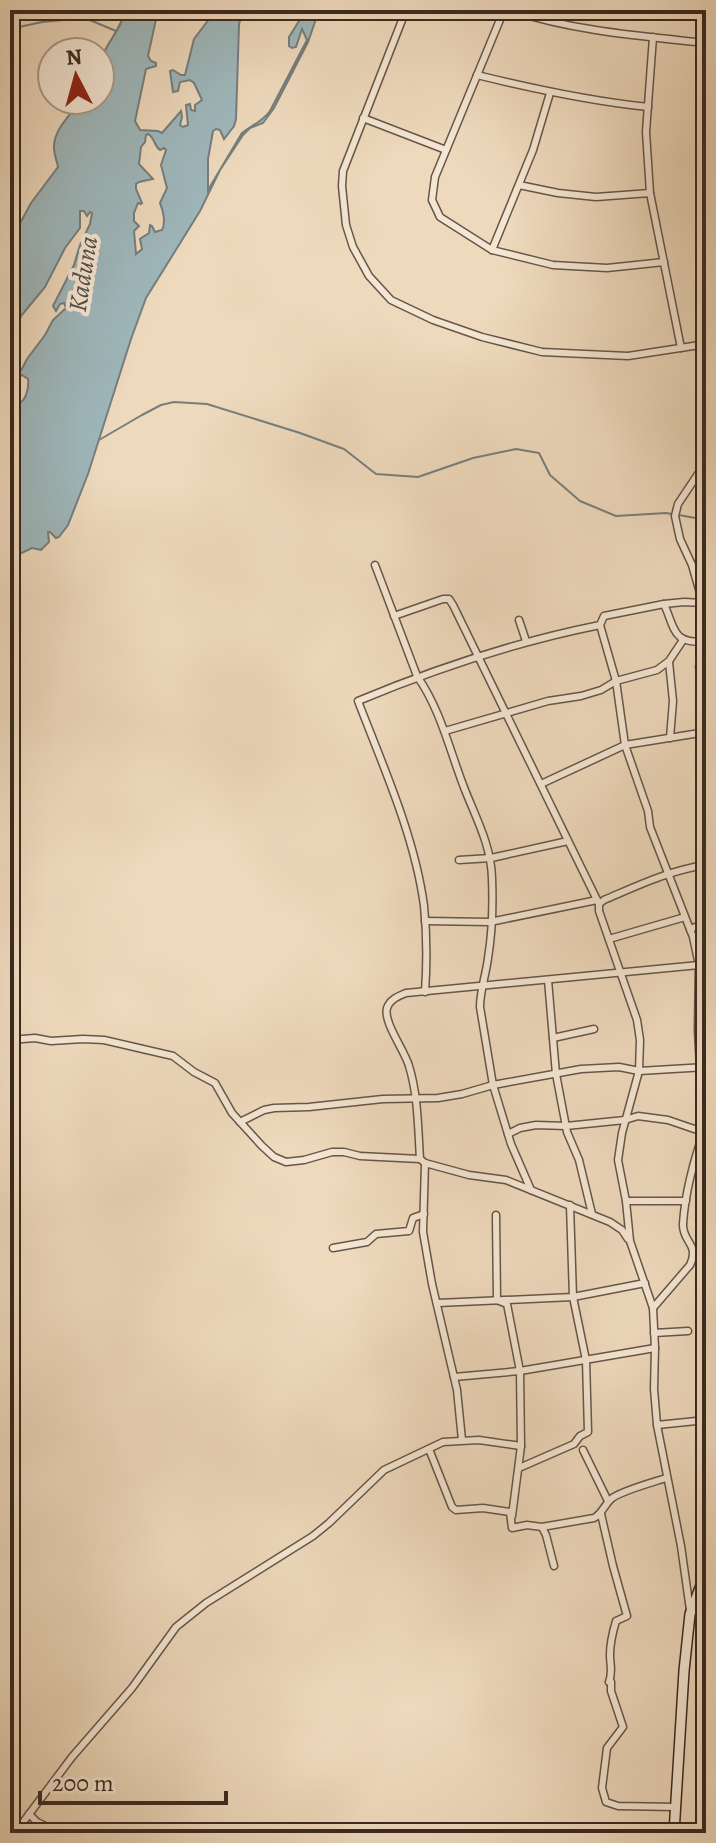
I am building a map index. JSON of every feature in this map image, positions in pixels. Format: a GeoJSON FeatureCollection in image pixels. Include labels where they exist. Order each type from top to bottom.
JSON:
{"type":"FeatureCollection","features":[{"type":"Feature","properties":{"kind":"main road"},"geometry":{"type":"LineString","coordinates":[[674,1833],[690,1614],[706,1572]]}},
{"type":"Feature","properties":{"kind":"street"},"geometry":{"type":"LineString","coordinates":[[406,10],[343,171],[346,225],[353,247],[369,276],[391,300],[433,320],[482,337],[542,352],[628,356],[706,344]]}},
{"type":"Feature","properties":{"kind":"street"},"geometry":{"type":"LineString","coordinates":[[664,262],[607,268],[553,265],[492,250],[440,217],[432,200],[435,177],[507,10],[539,20],[706,43]]}},
{"type":"Feature","properties":{"kind":"street"},"geometry":{"type":"LineString","coordinates":[[653,37],[646,132],[650,193],[681,348]]}},
{"type":"Feature","properties":{"kind":"street"},"geometry":{"type":"LineString","coordinates":[[477,75],[550,93],[648,107]]}},
{"type":"Feature","properties":{"kind":"street"},"geometry":{"type":"LineString","coordinates":[[492,250],[533,150],[550,93]]}},
{"type":"Feature","properties":{"kind":"street"},"geometry":{"type":"LineString","coordinates":[[363,118],[446,150]]}},
{"type":"Feature","properties":{"kind":"street"},"geometry":{"type":"LineString","coordinates":[[519,185],[596,197],[650,193]]}},
{"type":"Feature","properties":{"kind":"street"},"geometry":{"type":"LineString","coordinates":[[706,462],[678,504],[675,516],[706,614]]}},
{"type":"Feature","properties":{"kind":"street"},"geometry":{"type":"LineString","coordinates":[[375,565],[417,676],[445,731],[491,858],[489,956],[480,1007],[493,1085],[508,1134],[531,1190]]}},
{"type":"Feature","properties":{"kind":"street"},"geometry":{"type":"LineString","coordinates":[[394,616],[443,599],[449,599],[453,605],[598,902],[637,1020],[639,1071],[618,1160],[626,1201],[626,1229],[653,1308],[657,1425],[681,1546],[690,1614]]}},
{"type":"Feature","properties":{"kind":"street"},"geometry":{"type":"LineString","coordinates":[[240,1122],[274,1108],[438,1098],[493,1085],[599,1068],[619,1067],[639,1071],[703,1067],[699,965],[690,929],[650,827],[648,811],[625,745],[616,681],[600,625],[604,616],[664,604],[703,603]]}},
{"type":"Feature","properties":{"kind":"street"},"geometry":{"type":"LineString","coordinates":[[664,604],[678,637],[689,643],[706,642]]}},
{"type":"Feature","properties":{"kind":"street"},"geometry":{"type":"LineString","coordinates":[[519,620],[526,641]]}},
{"type":"Feature","properties":{"kind":"street"},"geometry":{"type":"LineString","coordinates":[[425,992],[424,904],[410,841],[358,701],[417,676],[526,641],[600,625]]}},
{"type":"Feature","properties":{"kind":"street"},"geometry":{"type":"LineString","coordinates":[[445,731],[548,701],[581,696],[616,681],[657,670],[669,661],[683,640]]}},
{"type":"Feature","properties":{"kind":"street"},"geometry":{"type":"LineString","coordinates":[[669,661],[673,701],[670,738]]}},
{"type":"Feature","properties":{"kind":"street"},"geometry":{"type":"LineString","coordinates":[[541,784],[625,745],[706,732]]}},
{"type":"Feature","properties":{"kind":"street"},"geometry":{"type":"LineString","coordinates":[[459,860],[491,858],[568,841]]}},
{"type":"Feature","properties":{"kind":"street"},"geometry":{"type":"LineString","coordinates":[[425,921],[490,922],[598,902],[669,874],[706,865]]}},
{"type":"Feature","properties":{"kind":"street"},"geometry":{"type":"LineString","coordinates":[[609,939],[685,917]]}},
{"type":"Feature","properties":{"kind":"street"},"geometry":{"type":"LineString","coordinates":[[690,929],[706,923]]}},
{"type":"Feature","properties":{"kind":"street"},"geometry":{"type":"LineString","coordinates":[[462,1440],[454,1377],[423,1232],[422,1161],[416,1098],[409,1065],[388,1021],[388,1005],[406,993],[699,965]]}},
{"type":"Feature","properties":{"kind":"street"},"geometry":{"type":"LineString","coordinates":[[548,980],[556,1074],[566,1126],[579,1160],[592,1214]]}},
{"type":"Feature","properties":{"kind":"street"},"geometry":{"type":"LineString","coordinates":[[553,1038],[594,1029]]}},
{"type":"Feature","properties":{"kind":"street"},"geometry":{"type":"LineString","coordinates":[[10,1040],[104,1040],[173,1056],[215,1083],[224,1102],[240,1122],[274,1157],[286,1162],[332,1152],[422,1161],[469,1175],[499,1177],[626,1229]]}},
{"type":"Feature","properties":{"kind":"street"},"geometry":{"type":"LineString","coordinates":[[508,1134],[536,1125],[566,1126],[638,1116],[705,1130],[686,1201],[683,1226],[694,1253],[690,1265],[653,1308]]}},
{"type":"Feature","properties":{"kind":"street"},"geometry":{"type":"LineString","coordinates":[[626,1201],[686,1201]]}},
{"type":"Feature","properties":{"kind":"street"},"geometry":{"type":"LineString","coordinates":[[519,1468],[574,1444],[588,1432],[586,1360],[573,1297],[570,1205]]}},
{"type":"Feature","properties":{"kind":"street"},"geometry":{"type":"LineString","coordinates":[[333,1248],[367,1242],[376,1234],[409,1231],[413,1218],[424,1214]]}},
{"type":"Feature","properties":{"kind":"street"},"geometry":{"type":"LineString","coordinates":[[496,1215],[497,1300]]}},
{"type":"Feature","properties":{"kind":"street"},"geometry":{"type":"LineString","coordinates":[[694,1253],[706,1253]]}},
{"type":"Feature","properties":{"kind":"street"},"geometry":{"type":"LineString","coordinates":[[438,1303],[573,1297],[645,1283]]}},
{"type":"Feature","properties":{"kind":"street"},"geometry":{"type":"LineString","coordinates":[[497,1300],[507,1304],[520,1371],[521,1446],[512,1528]]}},
{"type":"Feature","properties":{"kind":"street"},"geometry":{"type":"LineString","coordinates":[[654,1333],[688,1331]]}},
{"type":"Feature","properties":{"kind":"street"},"geometry":{"type":"LineString","coordinates":[[454,1377],[520,1371],[655,1348]]}},
{"type":"Feature","properties":{"kind":"street"},"geometry":{"type":"LineString","coordinates":[[657,1425],[706,1420]]}},
{"type":"Feature","properties":{"kind":"street"},"geometry":{"type":"LineString","coordinates":[[15,1833],[72,1757],[132,1688],[176,1627],[206,1603],[313,1536],[384,1470],[443,1442],[479,1440],[521,1446]]}},
{"type":"Feature","properties":{"kind":"street"},"geometry":{"type":"LineString","coordinates":[[429,1449],[452,1507],[456,1510],[483,1508],[510,1512],[512,1528]]}},
{"type":"Feature","properties":{"kind":"street"},"geometry":{"type":"LineString","coordinates":[[583,1450],[608,1501]]}},
{"type":"Feature","properties":{"kind":"street"},"geometry":{"type":"LineString","coordinates":[[512,1528],[527,1525],[542,1527],[594,1518],[616,1496],[666,1478]]}},
{"type":"Feature","properties":{"kind":"street"},"geometry":{"type":"LineString","coordinates":[[601,1514],[627,1616],[616,1621],[610,1654],[611,1691],[623,1727],[607,1748],[602,1788],[606,1802],[618,1806],[676,1807]]}},
{"type":"Feature","properties":{"kind":"street"},"geometry":{"type":"LineString","coordinates":[[542,1527],[554,1566]]}},
{"type":"Feature","properties":{"kind":"street"},"geometry":{"type":"LineString","coordinates":[[29,1814],[37,1822],[60,1833]]}},
{"type":"Feature","properties":{"kind":"water","name":"Kaduna"},"geometry":{"type":"Polygon","coordinates":[[[125,10],[158,10],[148,56],[156,66],[146,69],[135,121],[140,130],[162,133],[181,111],[180,125],[188,125],[186,105],[190,104],[191,110],[195,111],[195,105],[202,100],[190,80],[180,82],[178,91],[173,92],[170,71],[185,75],[194,39],[216,10],[242,10],[236,119],[224,139],[220,130],[213,131],[208,159],[208,190],[242,133],[270,111],[307,40],[302,29],[296,47],[292,48],[289,37],[306,10],[319,10],[308,42],[274,108],[263,123],[250,128],[243,135],[146,298],[68,525],[59,537],[48,532],[49,542],[41,550],[32,548],[13,557],[16,584],[10,592],[10,435],[14,427],[10,424],[10,401],[14,396],[21,402],[23,400],[28,379],[22,375],[10,379],[22,369],[53,320],[66,308],[64,303],[56,311],[53,306],[74,265],[92,213],[87,216],[80,211],[80,228],[65,248],[45,287],[21,316],[10,342],[10,242],[31,203],[58,167],[55,140],[69,116],[116,116],[116,36],[113,36],[125,10]],[[146,135],[139,164],[153,179],[136,184],[142,203],[138,203],[134,213],[134,221],[139,226],[134,231],[136,254],[142,249],[140,239],[149,233],[150,225],[155,232],[162,230],[164,224],[160,203],[167,188],[161,165],[166,150],[158,148],[146,135]]]}},
{"type":"Feature","properties":{"kind":"waterway"},"geometry":{"type":"LineString","coordinates":[[10,29],[85,18],[116,31]]}},
{"type":"Feature","properties":{"kind":"waterway"},"geometry":{"type":"LineString","coordinates":[[99,440],[161,405],[174,402],[207,404],[344,449],[376,474],[418,477],[473,458],[516,449],[539,453],[550,475],[580,501],[616,516],[672,514]]}},
{"type":"Feature","properties":{"kind":"waterway"},"geometry":{"type":"LineString","coordinates":[[679,515],[706,520]]}}]}
